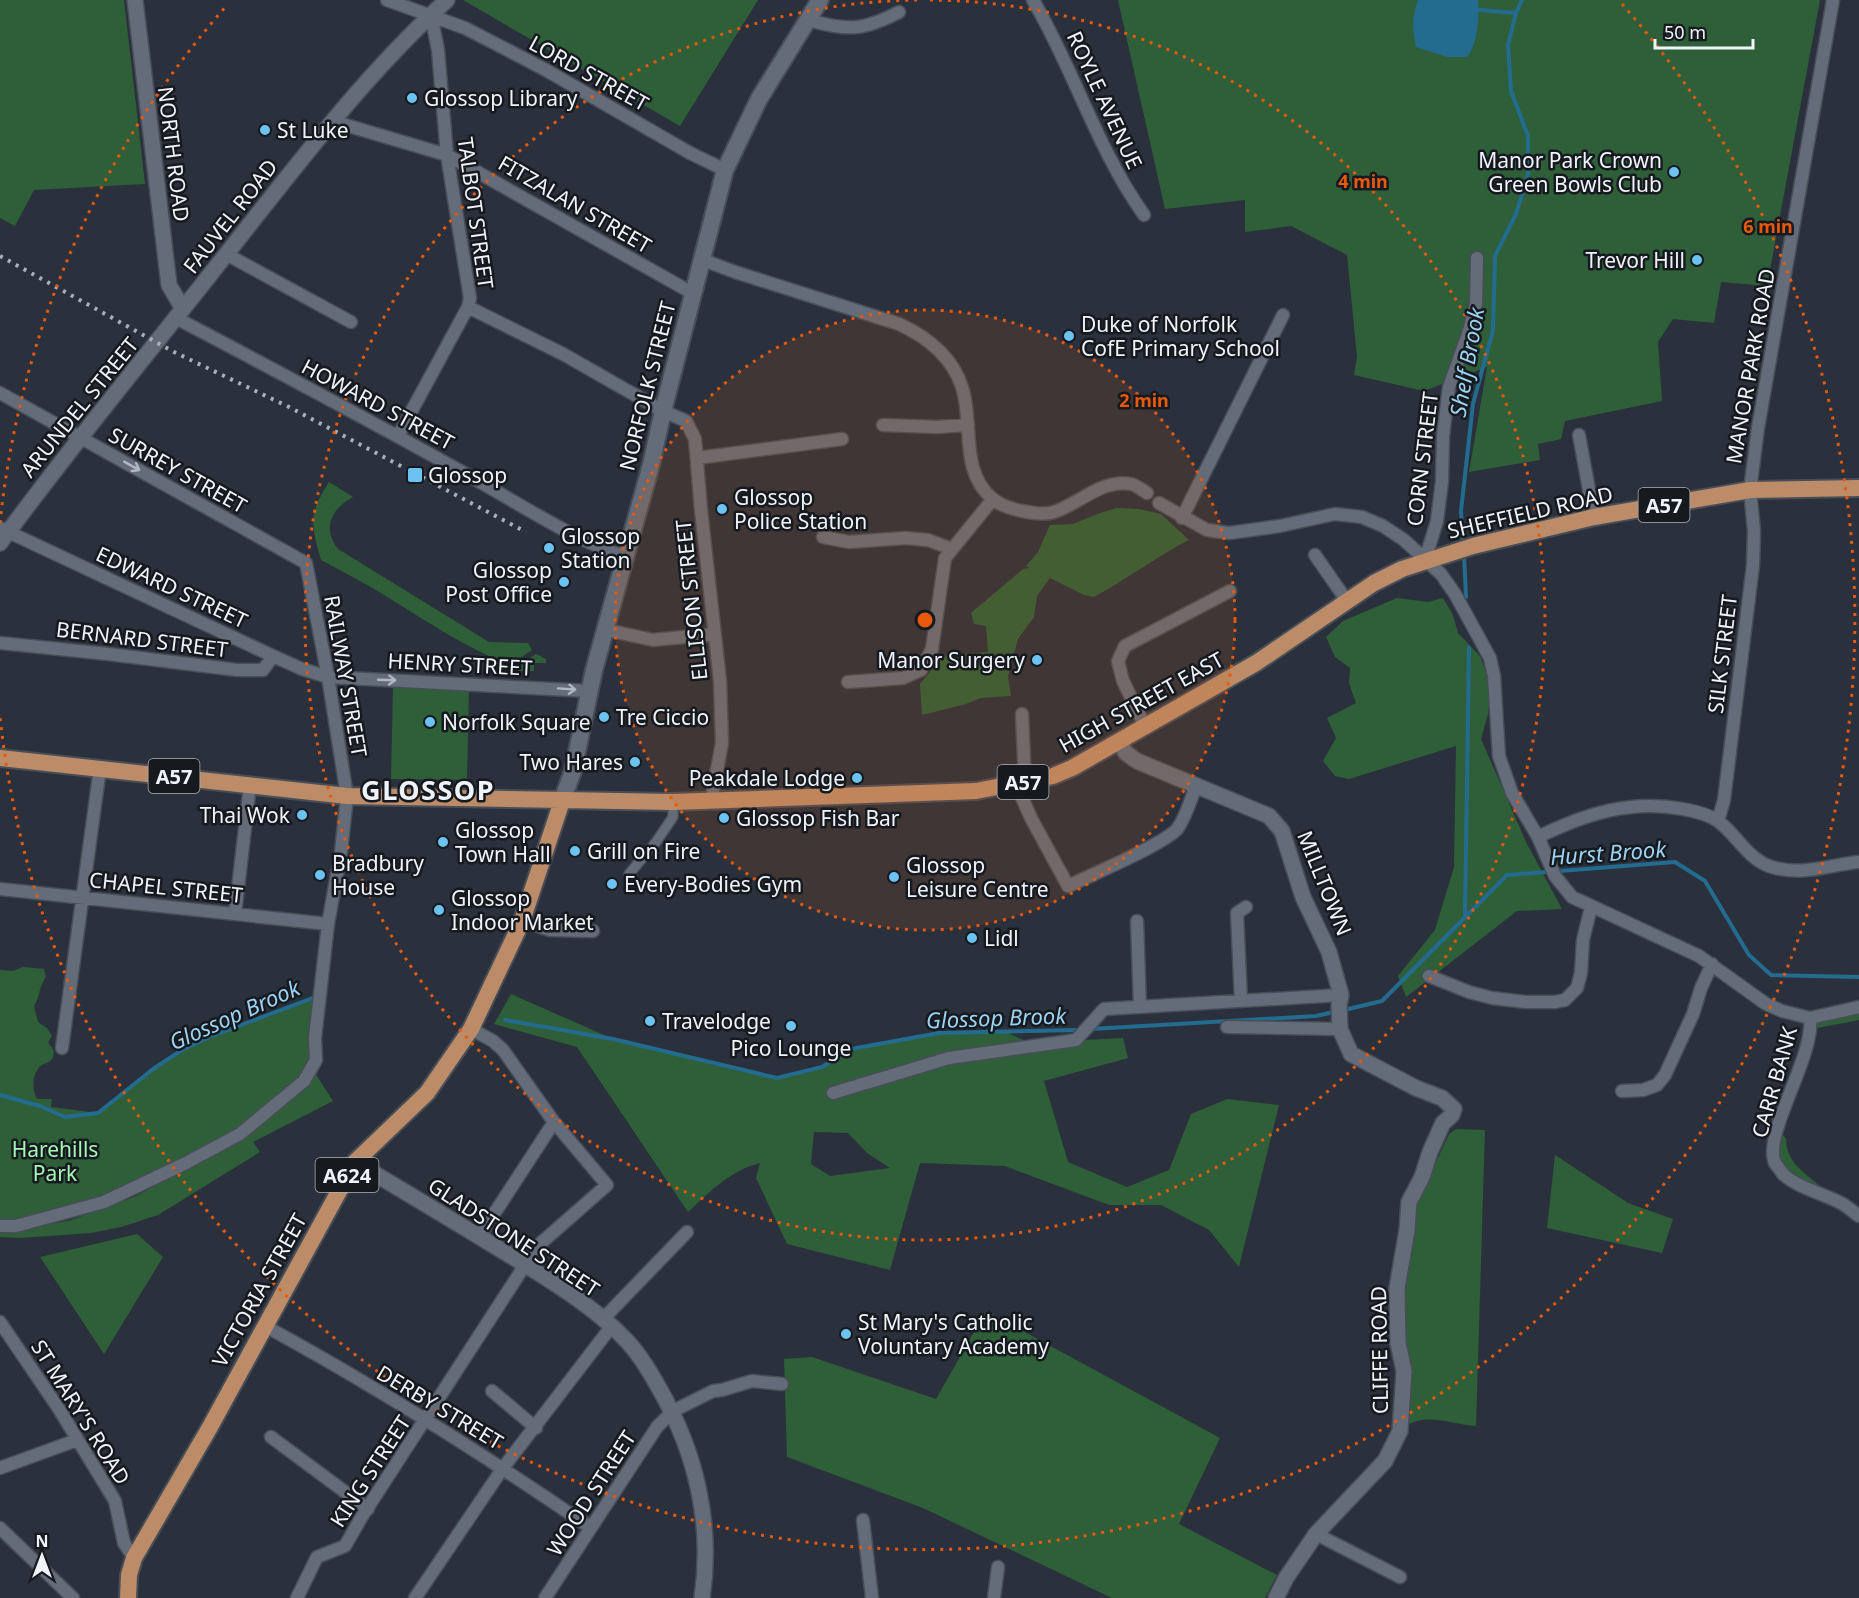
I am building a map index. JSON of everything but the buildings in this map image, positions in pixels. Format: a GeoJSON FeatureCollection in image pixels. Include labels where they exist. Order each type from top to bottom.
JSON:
{"type":"FeatureCollection","features":[{"type":"Feature","properties":{"kind":"main road","name":"NORFOLK STREET"},"geometry":{"type":"LineString","coordinates":[[562,801],[573,771],[589,691],[651,465],[725,170],[759,99],[820,0]]}},
{"type":"Feature","properties":{"kind":"main road","name":"SHEFFIELD ROAD"},"geometry":{"type":"LineString","coordinates":[[1425,560],[1594,517],[1750,490],[1859,488]]}},
{"type":"Feature","properties":{"kind":"main road","name":"HIGH STREET EAST"},"geometry":{"type":"LineString","coordinates":[[562,801],[711,802],[976,792],[1053,776],[1120,743],[1256,663],[1374,583],[1425,560]]}},
{"type":"Feature","properties":{"kind":"main road","name":"A57"},"geometry":{"type":"LineString","coordinates":[[0,758],[347,796],[562,801]]}},
{"type":"Feature","properties":{"kind":"main road","name":"VICTORIA STREET"},"geometry":{"type":"LineString","coordinates":[[134,1558],[355,1162],[427,1093],[471,1029],[522,921],[562,801]]}},
{"type":"Feature","properties":{"kind":"main road","name":"A624"},"geometry":{"type":"LineString","coordinates":[[125,1596],[134,1558]]}},
{"type":"Feature","properties":{"kind":"street","name":"NORTH ROAD"},"geometry":{"type":"LineString","coordinates":[[135,0],[169,285],[177,318]]}},
{"type":"Feature","properties":{"kind":"street","name":"LORD STREET"},"geometry":{"type":"LineString","coordinates":[[387,0],[465,28],[544,69],[690,153],[725,170]]}},
{"type":"Feature","properties":{"kind":"street","name":"FAUVEL ROAD"},"geometry":{"type":"LineString","coordinates":[[177,318],[332,122],[447,0]]}},
{"type":"Feature","properties":{"kind":"street","name":"ROYLE AVENUE"},"geometry":{"type":"LineString","coordinates":[[1034,0],[1053,33],[1124,187],[1144,215]]}},
{"type":"Feature","properties":{"kind":"street","name":"MANOR PARK ROAD"},"geometry":{"type":"LineString","coordinates":[[1750,490],[1758,428],[1833,0]]}},
{"type":"Feature","properties":{"kind":"street"},"geometry":{"type":"LineString","coordinates":[[807,20],[841,28],[865,27],[899,12]]}},
{"type":"Feature","properties":{"kind":"street","name":"TALBOT STREET"},"geometry":{"type":"LineString","coordinates":[[398,436],[468,307],[470,298],[447,155],[438,50],[431,15]]}},
{"type":"Feature","properties":{"kind":"street","name":"FITZALAN STREET"},"geometry":{"type":"LineString","coordinates":[[332,122],[447,155],[694,294]]}},
{"type":"Feature","properties":{"kind":"street"},"geometry":{"type":"LineString","coordinates":[[226,254],[351,322]]}},
{"type":"Feature","properties":{"kind":"street","name":"CORN STREET"},"geometry":{"type":"LineString","coordinates":[[1425,560],[1437,521],[1449,387],[1476,304],[1477,258]]}},
{"type":"Feature","properties":{"kind":"street"},"geometry":{"type":"LineString","coordinates":[[703,260],[877,316],[919,334],[938,348],[962,386],[974,472],[981,486],[993,499],[1011,509],[1035,514],[1052,513],[1075,504],[1100,489],[1119,484],[1132,484],[1147,493]]}},
{"type":"Feature","properties":{"kind":"street","name":"ELLISON STREET"},"geometry":{"type":"LineString","coordinates":[[468,307],[563,354],[663,411],[686,421],[695,439],[720,681],[722,743],[711,802]]}},
{"type":"Feature","properties":{"kind":"street"},"geometry":{"type":"LineString","coordinates":[[1182,518],[1283,315]]}},
{"type":"Feature","properties":{"kind":"street","name":"HOWARD STREET"},"geometry":{"type":"LineString","coordinates":[[177,318],[398,436],[563,528],[605,550],[625,557]]}},
{"type":"Feature","properties":{"kind":"street","name":"ARUNDEL STREET"},"geometry":{"type":"LineString","coordinates":[[3,534],[177,318]]}},
{"type":"Feature","properties":{"kind":"street","name":"SURREY STREET"},"geometry":{"type":"LineString","coordinates":[[0,393],[306,563]]}},
{"type":"Feature","properties":{"kind":"street"},"geometry":{"type":"LineString","coordinates":[[882,424],[937,427],[968,425]]}},
{"type":"Feature","properties":{"kind":"street"},"geometry":{"type":"LineString","coordinates":[[1579,435],[1594,517]]}},
{"type":"Feature","properties":{"kind":"street"},"geometry":{"type":"LineString","coordinates":[[697,458],[842,439]]}},
{"type":"Feature","properties":{"kind":"street","name":"SILK STREET"},"geometry":{"type":"LineString","coordinates":[[1718,821],[1724,800],[1753,565],[1754,531],[1750,490]]}},
{"type":"Feature","properties":{"kind":"street"},"geometry":{"type":"LineString","coordinates":[[848,682],[903,678],[921,670],[932,649],[945,558],[993,499]]}},
{"type":"Feature","properties":{"kind":"street"},"geometry":{"type":"LineString","coordinates":[[1159,503],[1207,530],[1228,533],[1280,526],[1335,514],[1362,517],[1383,526],[1404,540],[1441,574],[1455,594],[1490,658],[1494,676],[1499,756],[1512,793],[1538,837],[1556,876],[1572,897],[1699,956],[1766,1004],[1782,1011],[1810,1018],[1859,1007]]}},
{"type":"Feature","properties":{"kind":"street","name":"EDWARD STREET"},"geometry":{"type":"LineString","coordinates":[[3,534],[302,669],[328,677]]}},
{"type":"Feature","properties":{"kind":"street"},"geometry":{"type":"LineString","coordinates":[[823,537],[849,542],[905,538],[928,540],[952,549]]}},
{"type":"Feature","properties":{"kind":"street"},"geometry":{"type":"LineString","coordinates":[[1315,555],[1347,602]]}},
{"type":"Feature","properties":{"kind":"street","name":"RAILWAY STREET"},"geometry":{"type":"LineString","coordinates":[[0,1226],[16,1226],[104,1202],[131,1191],[240,1134],[304,1081],[316,1060],[315,1038],[328,924],[347,796],[328,677],[306,563]]}},
{"type":"Feature","properties":{"kind":"street"},"geometry":{"type":"LineString","coordinates":[[1146,728],[1123,681],[1118,661],[1125,646],[1230,591]]}},
{"type":"Feature","properties":{"kind":"street"},"geometry":{"type":"LineString","coordinates":[[607,630],[653,640],[714,634]]}},
{"type":"Feature","properties":{"kind":"street","name":"BERNARD STREET"},"geometry":{"type":"LineString","coordinates":[[0,643],[237,670],[263,670],[273,656]]}},
{"type":"Feature","properties":{"kind":"street","name":"HENRY STREET"},"geometry":{"type":"LineString","coordinates":[[328,677],[589,691]]}},
{"type":"Feature","properties":{"kind":"street"},"geometry":{"type":"LineString","coordinates":[[1022,714],[1021,783],[1031,818],[1068,886],[1119,863],[1177,830],[1196,786]]}},
{"type":"Feature","properties":{"kind":"street","name":"MILLTOWN"},"geometry":{"type":"LineString","coordinates":[[1120,743],[1126,753],[1137,762],[1269,816],[1282,831],[1303,897],[1329,952],[1340,1001],[1340,1027]]}},
{"type":"Feature","properties":{"kind":"street"},"geometry":{"type":"LineString","coordinates":[[62,1048],[100,768]]}},
{"type":"Feature","properties":{"kind":"street"},"geometry":{"type":"LineString","coordinates":[[235,914],[250,785]]}},
{"type":"Feature","properties":{"kind":"street"},"geometry":{"type":"LineString","coordinates":[[629,874],[656,842],[673,817],[673,802]]}},
{"type":"Feature","properties":{"kind":"street"},"geometry":{"type":"LineString","coordinates":[[1538,837],[1580,818],[1603,811],[1631,806],[1663,805],[1694,810],[1718,821],[1740,845],[1767,866],[1795,872],[1859,862]]}},
{"type":"Feature","properties":{"kind":"street","name":"CHAPEL STREET"},"geometry":{"type":"LineString","coordinates":[[0,889],[328,924]]}},
{"type":"Feature","properties":{"kind":"street"},"geometry":{"type":"LineString","coordinates":[[1241,1001],[1237,913],[1246,907]]}},
{"type":"Feature","properties":{"kind":"street"},"geometry":{"type":"LineString","coordinates":[[1430,976],[1468,992],[1492,998],[1526,1002],[1565,1000],[1577,988],[1583,940],[1591,907]]}},
{"type":"Feature","properties":{"kind":"street"},"geometry":{"type":"LineString","coordinates":[[522,921],[550,930],[594,931]]}},
{"type":"Feature","properties":{"kind":"street"},"geometry":{"type":"LineString","coordinates":[[1137,921],[1140,1007]]}},
{"type":"Feature","properties":{"kind":"street"},"geometry":{"type":"LineString","coordinates":[[1622,1091],[1643,1090],[1657,1085],[1665,1075],[1693,1014],[1712,964]]}},
{"type":"Feature","properties":{"kind":"street"},"geometry":{"type":"LineString","coordinates":[[833,1093],[949,1058],[1076,1040],[1104,1009],[1241,1001],[1340,1001]]}},
{"type":"Feature","properties":{"kind":"street","name":"CARR BANK"},"geometry":{"type":"LineString","coordinates":[[1810,1018],[1812,1029],[1774,1141],[1774,1162],[1785,1176],[1842,1203],[1859,1216]]}},
{"type":"Feature","properties":{"kind":"street"},"geometry":{"type":"LineString","coordinates":[[1227,1027],[1340,1027]]}},
{"type":"Feature","properties":{"kind":"street","name":"CLIFFE ROAD"},"geometry":{"type":"LineString","coordinates":[[1276,1598],[1286,1578],[1316,1534],[1385,1461],[1400,1431],[1404,1371],[1398,1343],[1397,1288],[1407,1230],[1409,1202],[1422,1177],[1443,1123],[1455,1109],[1442,1098],[1416,1088],[1351,1054],[1340,1027]]}},
{"type":"Feature","properties":{"kind":"street"},"geometry":{"type":"LineString","coordinates":[[471,1029],[493,1041],[503,1050],[554,1122],[479,1237]]}},
{"type":"Feature","properties":{"kind":"street","name":"KING STREET"},"geometry":{"type":"LineString","coordinates":[[297,1598],[317,1557],[345,1546],[533,1250],[607,1185],[554,1122]]}},
{"type":"Feature","properties":{"kind":"street","name":"GLADSTONE STREET"},"geometry":{"type":"LineString","coordinates":[[355,1162],[570,1293],[607,1323],[637,1352],[673,1412],[696,1472],[702,1504],[706,1551],[702,1598]]}},
{"type":"Feature","properties":{"kind":"street"},"geometry":{"type":"LineString","coordinates":[[415,1598],[503,1468],[536,1428],[607,1323],[687,1232]]}},
{"type":"Feature","properties":{"kind":"street","name":"ST MARY'S ROAD"},"geometry":{"type":"LineString","coordinates":[[0,1322],[59,1409],[114,1501],[124,1544],[134,1558]]}},
{"type":"Feature","properties":{"kind":"street","name":"DERBY STREET"},"geometry":{"type":"LineString","coordinates":[[265,1326],[312,1351],[426,1420],[503,1468],[591,1528]]}},
{"type":"Feature","properties":{"kind":"street","name":"WOOD STREET"},"geometry":{"type":"LineString","coordinates":[[545,1598],[657,1427],[673,1412],[713,1391],[744,1382],[763,1381],[782,1384]]}},
{"type":"Feature","properties":{"kind":"street"},"geometry":{"type":"LineString","coordinates":[[492,1390],[536,1428]]}},
{"type":"Feature","properties":{"kind":"street"},"geometry":{"type":"LineString","coordinates":[[271,1437],[368,1509]]}},
{"type":"Feature","properties":{"kind":"street"},"geometry":{"type":"LineString","coordinates":[[0,1468],[77,1440]]}},
{"type":"Feature","properties":{"kind":"street"},"geometry":{"type":"LineString","coordinates":[[863,1520],[872,1598]]}},
{"type":"Feature","properties":{"kind":"street"},"geometry":{"type":"LineString","coordinates":[[0,1528],[73,1598]]}},
{"type":"Feature","properties":{"kind":"street"},"geometry":{"type":"LineString","coordinates":[[1316,1534],[1400,1577]]}},
{"type":"Feature","properties":{"kind":"street"},"geometry":{"type":"LineString","coordinates":[[994,1598],[998,1567]]}},
{"type":"Feature","properties":{"kind":"green space"},"geometry":{"type":"Polygon","coordinates":[[[0,0],[124,0],[145,184],[34,190],[15,226],[0,218],[0,0]]]}},
{"type":"Feature","properties":{"kind":"green space"},"geometry":{"type":"Polygon","coordinates":[[[463,0],[758,0],[680,126],[463,0]]]}},
{"type":"Feature","properties":{"kind":"green space"},"geometry":{"type":"Polygon","coordinates":[[[1118,0],[1820,0],[1767,286],[1721,282],[1714,323],[1673,319],[1658,342],[1662,401],[1565,421],[1561,439],[1538,444],[1540,460],[1469,472],[1487,367],[1424,391],[1354,375],[1357,357],[1347,255],[1291,226],[1245,232],[1245,200],[1165,209],[1118,0]]]}},
{"type":"Feature","properties":{"kind":"green space"},"geometry":{"type":"Polygon","coordinates":[[[329,482],[353,497],[339,507],[331,520],[330,534],[338,549],[489,642],[528,643],[532,650],[510,665],[446,634],[378,591],[321,560],[313,520],[317,503],[329,482]]]}},
{"type":"Feature","properties":{"kind":"green space"},"geometry":{"type":"Polygon","coordinates":[[[1117,508],[1139,509],[1161,514],[1189,540],[1094,597],[1084,595],[1050,578],[1037,596],[1034,617],[1018,639],[1008,676],[1011,696],[981,698],[922,715],[920,684],[933,668],[937,656],[988,652],[986,626],[974,624],[971,613],[1023,569],[1029,568],[1026,566],[1038,552],[1050,525],[1073,524],[1117,508]]]}},
{"type":"Feature","properties":{"kind":"green space"},"geometry":{"type":"Polygon","coordinates":[[[1397,598],[1428,602],[1443,598],[1453,615],[1458,633],[1480,656],[1491,686],[1488,714],[1481,739],[1526,842],[1562,909],[1517,911],[1406,997],[1398,976],[1435,930],[1454,867],[1456,746],[1349,779],[1335,776],[1323,761],[1336,738],[1327,718],[1356,703],[1349,683],[1350,668],[1335,657],[1326,637],[1343,621],[1397,598]]]}},
{"type":"Feature","properties":{"kind":"green space"},"geometry":{"type":"Polygon","coordinates":[[[536,654],[546,659],[546,663],[534,663],[534,671],[514,671],[513,669],[536,654]]]}},
{"type":"Feature","properties":{"kind":"green space","name":"Norfolk Square"},"geometry":{"type":"Polygon","coordinates":[[[393,687],[469,688],[467,780],[391,779],[393,687]]]}},
{"type":"Feature","properties":{"kind":"green space","name":"Harehills Park"},"geometry":{"type":"Polygon","coordinates":[[[23,967],[44,969],[46,977],[34,1006],[38,1022],[47,1028],[52,1036],[48,1042],[54,1051],[52,1059],[38,1069],[33,1084],[37,1099],[52,1099],[51,1107],[98,1113],[153,1069],[182,1050],[209,1037],[321,995],[316,1060],[304,1081],[240,1134],[131,1191],[0,1226],[0,970],[13,971],[23,967]]]}},
{"type":"Feature","properties":{"kind":"green space"},"geometry":{"type":"Polygon","coordinates":[[[511,994],[613,1039],[739,1071],[776,1078],[822,1067],[851,1049],[939,1033],[1008,1033],[1030,1043],[1123,1038],[1128,1058],[1044,1081],[1068,1162],[1127,1187],[1169,1170],[1191,1114],[1227,1099],[1279,1105],[1239,1267],[1209,1230],[1161,1205],[1109,1205],[1005,1166],[920,1163],[890,1270],[787,1244],[756,1178],[760,1163],[729,1177],[688,1212],[577,1047],[494,1024],[511,994]],[[814,1132],[811,1164],[830,1176],[890,1168],[867,1153],[848,1133],[814,1132]]]}},
{"type":"Feature","properties":{"kind":"green space"},"geometry":{"type":"Polygon","coordinates":[[[1859,1007],[1859,1020],[1812,1029],[1810,1018],[1859,1007]]]}},
{"type":"Feature","properties":{"kind":"green space"},"geometry":{"type":"Polygon","coordinates":[[[315,1073],[333,1101],[253,1142],[260,1152],[158,1215],[121,1227],[91,1233],[20,1238],[0,1237],[0,1232],[18,1231],[71,1220],[134,1197],[246,1137],[307,1087],[315,1073]]]}},
{"type":"Feature","properties":{"kind":"green space"},"geometry":{"type":"Polygon","coordinates":[[[1456,1129],[1485,1130],[1476,1426],[1440,1420],[1423,1420],[1406,1426],[1412,1374],[1404,1341],[1403,1306],[1416,1205],[1449,1134],[1456,1129]]]}},
{"type":"Feature","properties":{"kind":"green space"},"geometry":{"type":"Polygon","coordinates":[[[1778,1129],[1786,1139],[1789,1154],[1793,1160],[1820,1186],[1820,1194],[1774,1162],[1778,1129]]]}},
{"type":"Feature","properties":{"kind":"green space"},"geometry":{"type":"Polygon","coordinates":[[[1555,1155],[1628,1203],[1673,1219],[1662,1253],[1547,1228],[1555,1155]]]}},
{"type":"Feature","properties":{"kind":"green space"},"geometry":{"type":"Polygon","coordinates":[[[137,1234],[163,1257],[104,1354],[40,1257],[137,1234]]]}},
{"type":"Feature","properties":{"kind":"green space"},"geometry":{"type":"Polygon","coordinates":[[[986,1311],[1220,1438],[1179,1524],[1277,1575],[1265,1598],[1112,1598],[923,1508],[787,1457],[784,1359],[812,1357],[936,1399],[986,1311]]]}},
{"type":"Feature","properties":{"kind":"water"},"geometry":{"type":"Polygon","coordinates":[[[1418,0],[1478,0],[1476,38],[1467,57],[1447,57],[1416,47],[1413,23],[1418,0]]]}},
{"type":"Feature","properties":{"kind":"waterway","name":"Shelf Brook"},"geometry":{"type":"LineString","coordinates":[[1463,545],[1461,511],[1473,404],[1493,330],[1495,256],[1516,214],[1528,174],[1528,136],[1511,91],[1508,45],[1516,13],[1522,0]]}},
{"type":"Feature","properties":{"kind":"waterway"},"geometry":{"type":"LineString","coordinates":[[1479,10],[1516,13]]}},
{"type":"Feature","properties":{"kind":"waterway","name":"Shelf Brook"},"geometry":{"type":"LineString","coordinates":[[1464,555],[1466,597]]}},
{"type":"Feature","properties":{"kind":"waterway","name":"Shelf Brook"},"geometry":{"type":"LineString","coordinates":[[1465,916],[1469,648]]}},
{"type":"Feature","properties":{"kind":"waterway","name":"Hurst Brook"},"geometry":{"type":"LineString","coordinates":[[1344,1010],[1382,1001],[1507,875],[1675,862],[1705,881],[1749,955],[1771,975],[1859,977]]}},
{"type":"Feature","properties":{"kind":"waterway","name":"Glossop Brook"},"geometry":{"type":"LineString","coordinates":[[0,1095],[40,1106],[65,1117],[98,1113],[153,1069],[182,1050],[209,1037],[318,996]]}},
{"type":"Feature","properties":{"kind":"waterway","name":"Glossop Brook"},"geometry":{"type":"LineString","coordinates":[[1091,1029],[1316,1016],[1334,1012]]}},
{"type":"Feature","properties":{"kind":"waterway","name":"Glossop Brook"},"geometry":{"type":"LineString","coordinates":[[505,1020],[613,1039],[777,1078],[822,1067],[851,1049],[939,1033],[1080,1030]]}},
{"type":"Feature","properties":{"kind":"railway"},"geometry":{"type":"LineString","coordinates":[[0,256],[174,352],[289,407],[526,532]]}},
{"type":"Feature","properties":{"kind":"place","name":"Glossop Library"},"geometry":{"type":"Point","coordinates":[412,98]}},
{"type":"Feature","properties":{"kind":"place","name":"St Luke"},"geometry":{"type":"Point","coordinates":[265,130]}},
{"type":"Feature","properties":{"kind":"place","name":"Manor Park Crown Green Bowls Club"},"geometry":{"type":"Point","coordinates":[1674,172]}},
{"type":"Feature","properties":{"kind":"place","name":"Trevor Hill"},"geometry":{"type":"Point","coordinates":[1697,260]}},
{"type":"Feature","properties":{"kind":"place","name":"Duke of Norfolk CofE Primary School"},"geometry":{"type":"Point","coordinates":[1069,336]}},
{"type":"Feature","properties":{"kind":"place","name":"Glossop"},"geometry":{"type":"Point","coordinates":[415,475]}},
{"type":"Feature","properties":{"kind":"place","name":"Glossop Police Station"},"geometry":{"type":"Point","coordinates":[722,509]}},
{"type":"Feature","properties":{"kind":"place","name":"Glossop Station"},"geometry":{"type":"Point","coordinates":[549,548]}},
{"type":"Feature","properties":{"kind":"place","name":"Glossop Post Office"},"geometry":{"type":"Point","coordinates":[564,582]}},
{"type":"Feature","properties":{"kind":"place","name":"Manor Surgery"},"geometry":{"type":"Point","coordinates":[1037,660]}},
{"type":"Feature","properties":{"kind":"place","name":"Tre Ciccio"},"geometry":{"type":"Point","coordinates":[604,717]}},
{"type":"Feature","properties":{"kind":"place","name":"Norfolk Square"},"geometry":{"type":"Point","coordinates":[430,722]}},
{"type":"Feature","properties":{"kind":"place","name":"Two Hares"},"geometry":{"type":"Point","coordinates":[635,762]}},
{"type":"Feature","properties":{"kind":"place","name":"Peakdale Lodge"},"geometry":{"type":"Point","coordinates":[857,778]}},
{"type":"Feature","properties":{"kind":"place","name":"Thai Wok"},"geometry":{"type":"Point","coordinates":[302,815]}},
{"type":"Feature","properties":{"kind":"place","name":"Glossop Fish Bar"},"geometry":{"type":"Point","coordinates":[724,818]}},
{"type":"Feature","properties":{"kind":"place","name":"Glossop Town Hall"},"geometry":{"type":"Point","coordinates":[443,842]}},
{"type":"Feature","properties":{"kind":"place","name":"Grill on Fire"},"geometry":{"type":"Point","coordinates":[575,851]}},
{"type":"Feature","properties":{"kind":"place","name":"Bradbury House"},"geometry":{"type":"Point","coordinates":[320,875]}},
{"type":"Feature","properties":{"kind":"place","name":"Glossop Leisure Centre"},"geometry":{"type":"Point","coordinates":[894,877]}},
{"type":"Feature","properties":{"kind":"place","name":"Every-Bodies Gym"},"geometry":{"type":"Point","coordinates":[612,884]}},
{"type":"Feature","properties":{"kind":"place","name":"Glossop Indoor Market"},"geometry":{"type":"Point","coordinates":[439,910]}},
{"type":"Feature","properties":{"kind":"place","name":"Lidl"},"geometry":{"type":"Point","coordinates":[972,938]}},
{"type":"Feature","properties":{"kind":"place","name":"Travelodge"},"geometry":{"type":"Point","coordinates":[650,1021]}},
{"type":"Feature","properties":{"kind":"place","name":"Pico Lounge"},"geometry":{"type":"Point","coordinates":[791,1026]}},
{"type":"Feature","properties":{"kind":"place","name":"St Mary's Catholic Voluntary Academy"},"geometry":{"type":"Point","coordinates":[846,1334]}},
{"type":"Feature","properties":{"kind":"district","name":"GLOSSOP"},"geometry":{"type":"Point","coordinates":[428,789]}}]}
